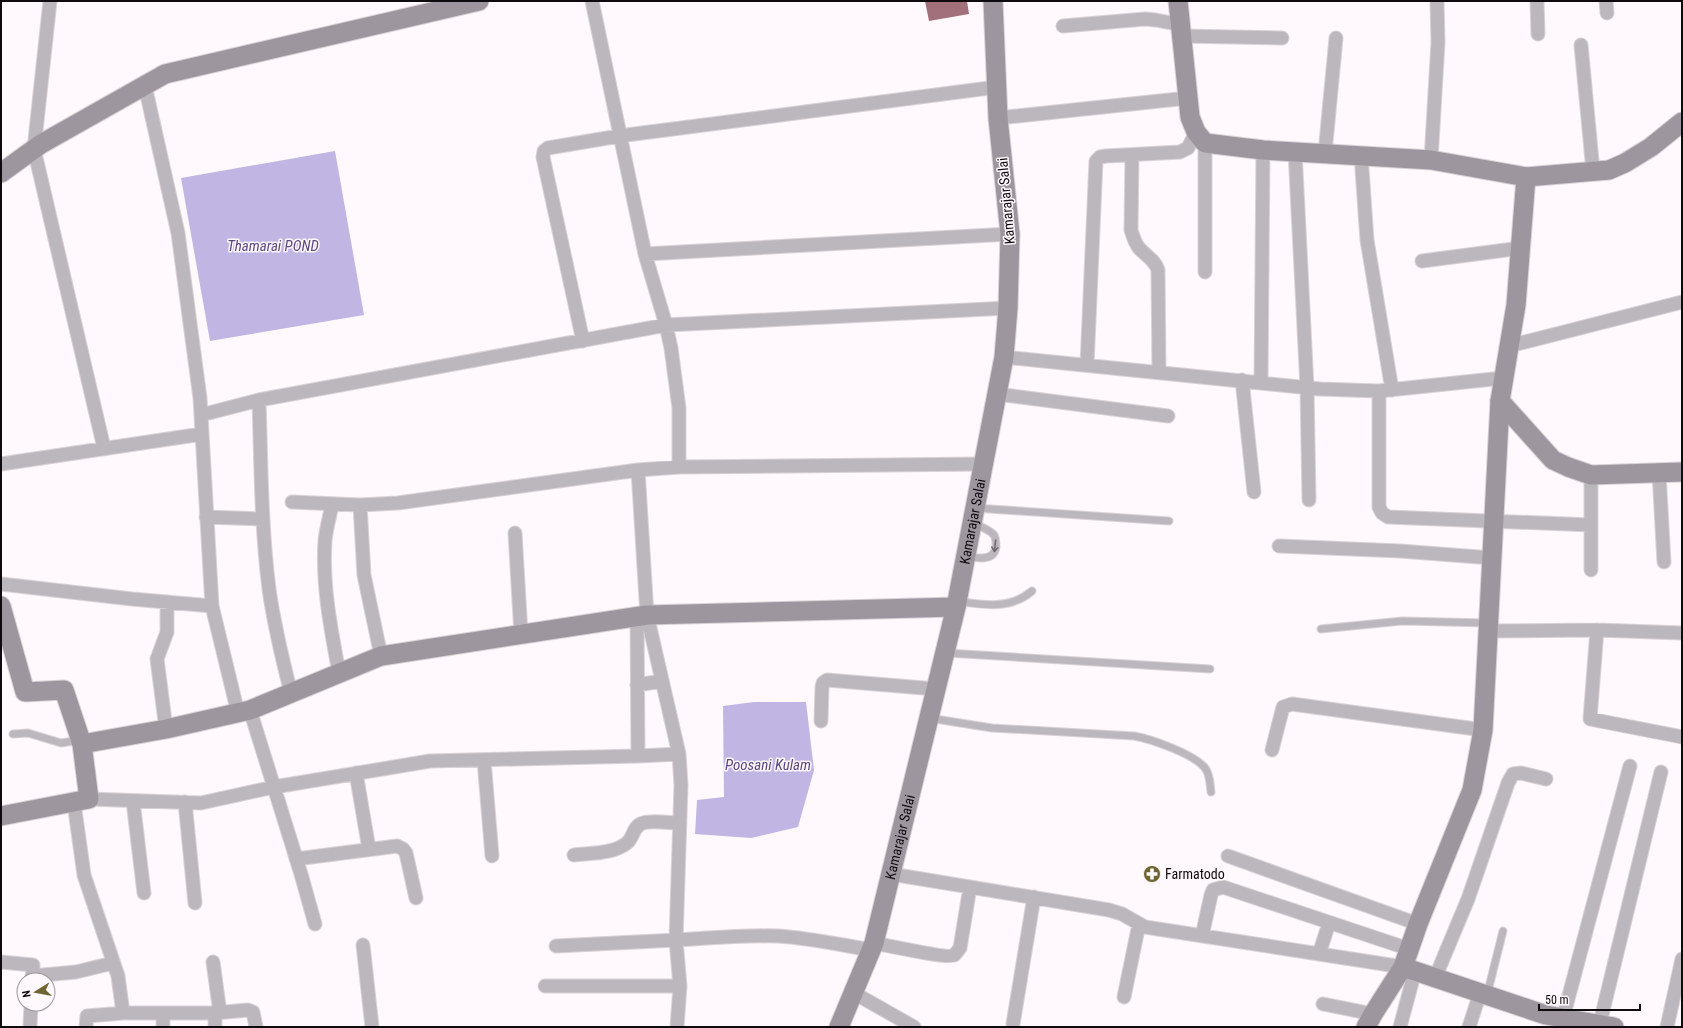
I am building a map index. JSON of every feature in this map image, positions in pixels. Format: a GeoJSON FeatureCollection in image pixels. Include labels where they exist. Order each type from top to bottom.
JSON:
{"type":"FeatureCollection","features":[{"type":"Feature","properties":{"kind":"street"},"geometry":{"type":"LineString","coordinates":[[50,1],[34,149],[104,448]]}},
{"type":"Feature","properties":{"kind":"street"},"geometry":{"type":"LineString","coordinates":[[1,173],[34,149],[165,74],[479,1]]}},
{"type":"Feature","properties":{"kind":"street"},"geometry":{"type":"LineString","coordinates":[[592,1],[619,136],[645,254],[666,325],[679,408],[679,467]]}},
{"type":"Feature","properties":{"kind":"street","name":"Kamarajar Salai"},"geometry":{"type":"LineString","coordinates":[[839,1027],[873,947],[891,874],[957,604],[1004,357],[1008,308],[1010,234],[998,118],[994,1]]}},
{"type":"Feature","properties":{"kind":"street"},"geometry":{"type":"LineString","coordinates":[[1178,1],[1190,117],[1201,138],[1205,272]]}},
{"type":"Feature","properties":{"kind":"street"},"geometry":{"type":"LineString","coordinates":[[1431,160],[1438,42],[1436,1]]}},
{"type":"Feature","properties":{"kind":"street"},"geometry":{"type":"LineString","coordinates":[[1537,1],[1538,34]]}},
{"type":"Feature","properties":{"kind":"street"},"geometry":{"type":"LineString","coordinates":[[1063,26],[1145,19],[1156,20],[1181,31],[1282,38]]}},
{"type":"Feature","properties":{"kind":"street"},"geometry":{"type":"LineString","coordinates":[[1325,153],[1336,38]]}},
{"type":"Feature","properties":{"kind":"street"},"geometry":{"type":"LineString","coordinates":[[1581,45],[1593,171]]}},
{"type":"Feature","properties":{"kind":"street"},"geometry":{"type":"LineString","coordinates":[[145,86],[178,233],[201,414],[212,606],[244,711],[274,787],[315,924]]}},
{"type":"Feature","properties":{"kind":"street"},"geometry":{"type":"LineString","coordinates":[[583,341],[543,157],[544,151],[548,148],[619,136],[997,87]]}},
{"type":"Feature","properties":{"kind":"street"},"geometry":{"type":"LineString","coordinates":[[998,118],[1188,98]]}},
{"type":"Feature","properties":{"kind":"street"},"geometry":{"type":"LineString","coordinates":[[1087,365],[1096,162],[1100,157],[1180,152],[1201,138],[1263,150],[1431,160],[1526,177],[1609,170],[1625,163],[1651,146],[1682,122]]}},
{"type":"Feature","properties":{"kind":"street"},"geometry":{"type":"LineString","coordinates":[[1682,122],[1682,127]]}},
{"type":"Feature","properties":{"kind":"street"},"geometry":{"type":"LineString","coordinates":[[1261,382],[1263,150]]}},
{"type":"Feature","properties":{"kind":"street"},"geometry":{"type":"LineString","coordinates":[[1295,151],[1307,387],[1309,500]]}},
{"type":"Feature","properties":{"kind":"street"},"geometry":{"type":"LineString","coordinates":[[1132,155],[1131,230],[1134,240],[1156,264],[1158,270],[1159,372]]}},
{"type":"Feature","properties":{"kind":"street"},"geometry":{"type":"LineString","coordinates":[[1361,155],[1367,240],[1392,390]]}},
{"type":"Feature","properties":{"kind":"street"},"geometry":{"type":"LineString","coordinates":[[1400,1027],[1409,969],[1410,949],[1418,924],[1472,790],[1483,730],[1500,401],[1516,306],[1526,177]]}},
{"type":"Feature","properties":{"kind":"street"},"geometry":{"type":"LineString","coordinates":[[645,254],[1010,234]]}},
{"type":"Feature","properties":{"kind":"street"},"geometry":{"type":"LineString","coordinates":[[1422,261],[1521,248]]}},
{"type":"Feature","properties":{"kind":"street"},"geometry":{"type":"LineString","coordinates":[[1509,346],[1682,302]]}},
{"type":"Feature","properties":{"kind":"street"},"geometry":{"type":"LineString","coordinates":[[201,414],[259,400],[666,325],[1008,308]]}},
{"type":"Feature","properties":{"kind":"street"},"geometry":{"type":"LineString","coordinates":[[1004,357],[1307,387],[1379,391],[1503,378]]}},
{"type":"Feature","properties":{"kind":"street"},"geometry":{"type":"LineString","coordinates":[[1242,380],[1254,492]]}},
{"type":"Feature","properties":{"kind":"street"},"geometry":{"type":"LineString","coordinates":[[1379,391],[1379,507],[1382,513],[1388,517],[1591,525]]}},
{"type":"Feature","properties":{"kind":"street"},"geometry":{"type":"LineString","coordinates":[[997,394],[1168,416]]}},
{"type":"Feature","properties":{"kind":"street"},"geometry":{"type":"LineString","coordinates":[[259,400],[263,519],[270,596],[278,642],[291,693]]}},
{"type":"Feature","properties":{"kind":"street"},"geometry":{"type":"LineString","coordinates":[[1500,401],[1553,460],[1591,475],[1682,472]]}},
{"type":"Feature","properties":{"kind":"street"},"geometry":{"type":"LineString","coordinates":[[1,464],[202,434]]}},
{"type":"Feature","properties":{"kind":"street"},"geometry":{"type":"LineString","coordinates":[[292,502],[360,505],[398,504],[638,470],[679,467],[983,464]]}},
{"type":"Feature","properties":{"kind":"street"},"geometry":{"type":"LineString","coordinates":[[638,470],[642,616],[637,685],[638,756]]}},
{"type":"Feature","properties":{"kind":"street"},"geometry":{"type":"LineString","coordinates":[[1659,473],[1664,562]]}},
{"type":"Feature","properties":{"kind":"street"},"geometry":{"type":"LineString","coordinates":[[1591,475],[1591,570]]}},
{"type":"Feature","properties":{"kind":"street"},"geometry":{"type":"LineString","coordinates":[[332,504],[326,539],[324,563],[329,615],[339,673]]}},
{"type":"Feature","properties":{"kind":"street"},"geometry":{"type":"LineString","coordinates":[[360,505],[364,575],[381,656]]}},
{"type":"Feature","properties":{"kind":"street"},"geometry":{"type":"LineString","coordinates":[[206,517],[263,519]]}},
{"type":"Feature","properties":{"kind":"street"},"geometry":{"type":"LineString","coordinates":[[515,533],[521,634]]}},
{"type":"Feature","properties":{"kind":"street"},"geometry":{"type":"LineString","coordinates":[[1279,546],[1379,550],[1492,558]]}},
{"type":"Feature","properties":{"kind":"street"},"geometry":{"type":"LineString","coordinates":[[1,584],[212,606]]}},
{"type":"Feature","properties":{"kind":"street"},"geometry":{"type":"LineString","coordinates":[[166,729],[157,660],[167,632],[167,602]]}},
{"type":"Feature","properties":{"kind":"street"},"geometry":{"type":"LineString","coordinates":[[81,742],[166,729],[244,711],[381,656],[642,616],[957,604]]}},
{"type":"Feature","properties":{"kind":"street"},"geometry":{"type":"LineString","coordinates":[[1,606],[25,692],[64,690],[81,742],[81,801],[84,874],[118,976],[123,1013]]}},
{"type":"Feature","properties":{"kind":"street"},"geometry":{"type":"LineString","coordinates":[[642,616],[662,681],[679,754],[681,776],[676,940],[680,986],[677,1027]]}},
{"type":"Feature","properties":{"kind":"street"},"geometry":{"type":"LineString","coordinates":[[1489,627],[1682,633]]}},
{"type":"Feature","properties":{"kind":"street"},"geometry":{"type":"LineString","coordinates":[[1597,630],[1590,719],[1682,737]]}},
{"type":"Feature","properties":{"kind":"street"},"geometry":{"type":"LineString","coordinates":[[821,721],[822,688],[823,683],[827,680],[936,689]]}},
{"type":"Feature","properties":{"kind":"street"},"geometry":{"type":"LineString","coordinates":[[637,685],[662,681]]}},
{"type":"Feature","properties":{"kind":"street"},"geometry":{"type":"LineString","coordinates":[[1272,750],[1283,707],[1292,704],[1483,730]]}},
{"type":"Feature","properties":{"kind":"street"},"geometry":{"type":"LineString","coordinates":[[1,816],[81,801],[201,803],[274,787],[430,761],[679,754]]}},
{"type":"Feature","properties":{"kind":"street"},"geometry":{"type":"LineString","coordinates":[[484,760],[492,856]]}},
{"type":"Feature","properties":{"kind":"street"},"geometry":{"type":"LineString","coordinates":[[1551,1020],[1630,766]]}},
{"type":"Feature","properties":{"kind":"street"},"geometry":{"type":"LineString","coordinates":[[891,874],[1116,911],[1139,924],[1202,936],[1409,969],[1484,994],[1551,1020],[1605,1026],[1661,772]]}},
{"type":"Feature","properties":{"kind":"street"},"geometry":{"type":"LineString","coordinates":[[356,773],[369,849]]}},
{"type":"Feature","properties":{"kind":"street"},"geometry":{"type":"LineString","coordinates":[[1435,978],[1468,900],[1508,783],[1513,774],[1521,773],[1546,778]]}},
{"type":"Feature","properties":{"kind":"street"},"geometry":{"type":"LineString","coordinates":[[132,801],[144,892]]}},
{"type":"Feature","properties":{"kind":"street"},"geometry":{"type":"LineString","coordinates":[[186,802],[195,903]]}},
{"type":"Feature","properties":{"kind":"street"},"geometry":{"type":"LineString","coordinates":[[574,855],[599,853],[621,847],[629,842],[636,826],[644,823],[680,823]]}},
{"type":"Feature","properties":{"kind":"street"},"geometry":{"type":"LineString","coordinates":[[296,859],[397,846],[403,849],[406,854],[416,898]]}},
{"type":"Feature","properties":{"kind":"street"},"geometry":{"type":"LineString","coordinates":[[1228,856],[1418,924]]}},
{"type":"Feature","properties":{"kind":"street"},"geometry":{"type":"LineString","coordinates":[[1202,936],[1210,895],[1213,890],[1223,886],[1329,923],[1410,949]]}},
{"type":"Feature","properties":{"kind":"street"},"geometry":{"type":"LineString","coordinates":[[556,946],[731,936],[778,936],[949,957],[955,955],[960,948],[970,887]]}},
{"type":"Feature","properties":{"kind":"street"},"geometry":{"type":"LineString","coordinates":[[1013,1024],[1034,897]]}},
{"type":"Feature","properties":{"kind":"street"},"geometry":{"type":"LineString","coordinates":[[1319,954],[1329,923]]}},
{"type":"Feature","properties":{"kind":"street"},"geometry":{"type":"LineString","coordinates":[[1124,997],[1139,924]]}},
{"type":"Feature","properties":{"kind":"street"},"geometry":{"type":"LineString","coordinates":[[363,945],[372,1027]]}},
{"type":"Feature","properties":{"kind":"street"},"geometry":{"type":"LineString","coordinates":[[1667,1027],[1682,959]]}},
{"type":"Feature","properties":{"kind":"street"},"geometry":{"type":"LineString","coordinates":[[1,962],[33,965],[32,972]]}},
{"type":"Feature","properties":{"kind":"street"},"geometry":{"type":"LineString","coordinates":[[213,962],[217,1013],[215,1027]]}},
{"type":"Feature","properties":{"kind":"street"},"geometry":{"type":"LineString","coordinates":[[56,975],[76,972],[114,963]]}},
{"type":"Feature","properties":{"kind":"street"},"geometry":{"type":"LineString","coordinates":[[1323,1004],[1370,1021],[1409,969]]}},
{"type":"Feature","properties":{"kind":"street"},"geometry":{"type":"LineString","coordinates":[[545,986],[680,986]]}},
{"type":"Feature","properties":{"kind":"street"},"geometry":{"type":"LineString","coordinates":[[854,993],[914,1027]]}},
{"type":"Feature","properties":{"kind":"street"},"geometry":{"type":"LineString","coordinates":[[1469,1027],[1484,994]]}},
{"type":"Feature","properties":{"kind":"street"},"geometry":{"type":"LineString","coordinates":[[86,1027],[87,1016],[123,1013],[163,1020],[248,1010],[253,1012],[256,1027]]}},
{"type":"Feature","properties":{"kind":"street"},"geometry":{"type":"LineString","coordinates":[[30,1027],[31,1012]]}},
{"type":"Feature","properties":{"kind":"lane"},"geometry":{"type":"LineString","coordinates":[[974,515],[1168,521]]}},
{"type":"Feature","properties":{"kind":"lane"},"geometry":{"type":"LineString","coordinates":[[966,556],[986,558],[993,554],[996,548],[996,540],[993,534],[974,515]]}},
{"type":"Feature","properties":{"kind":"lane"},"geometry":{"type":"LineString","coordinates":[[957,604],[995,605],[1024,597],[1032,591]]}},
{"type":"Feature","properties":{"kind":"lane"},"geometry":{"type":"LineString","coordinates":[[1321,629],[1402,621],[1489,627]]}},
{"type":"Feature","properties":{"kind":"lane"},"geometry":{"type":"LineString","coordinates":[[945,653],[1210,669]]}},
{"type":"Feature","properties":{"kind":"lane"},"geometry":{"type":"LineString","coordinates":[[929,718],[986,728],[1134,736],[1156,741],[1188,755],[1205,767],[1211,792]]}},
{"type":"Feature","properties":{"kind":"lane"},"geometry":{"type":"LineString","coordinates":[[13,734],[28,733],[61,744],[81,742]]}},
{"type":"Feature","properties":{"kind":"lane"},"geometry":{"type":"LineString","coordinates":[[1484,994],[1503,931]]}},
{"type":"Feature","properties":{"kind":"water","name":"Thamarai POND"},"geometry":{"type":"Polygon","coordinates":[[[335,151],[364,315],[210,341],[181,178],[335,151]]]}},
{"type":"Feature","properties":{"kind":"water","name":"Poosani Kulam"},"geometry":{"type":"Polygon","coordinates":[[[754,702],[806,702],[814,770],[798,827],[751,838],[695,834],[697,800],[724,797],[723,706],[754,702]]]}},
{"type":"Feature","properties":{"kind":"building"},"geometry":{"type":"Polygon","coordinates":[[[925,1],[967,1],[969,14],[929,21],[925,1]]]}},
{"type":"Feature","properties":{"kind":"place","name":"Farmatodo"},"geometry":{"type":"Point","coordinates":[1152,874]}}]}
